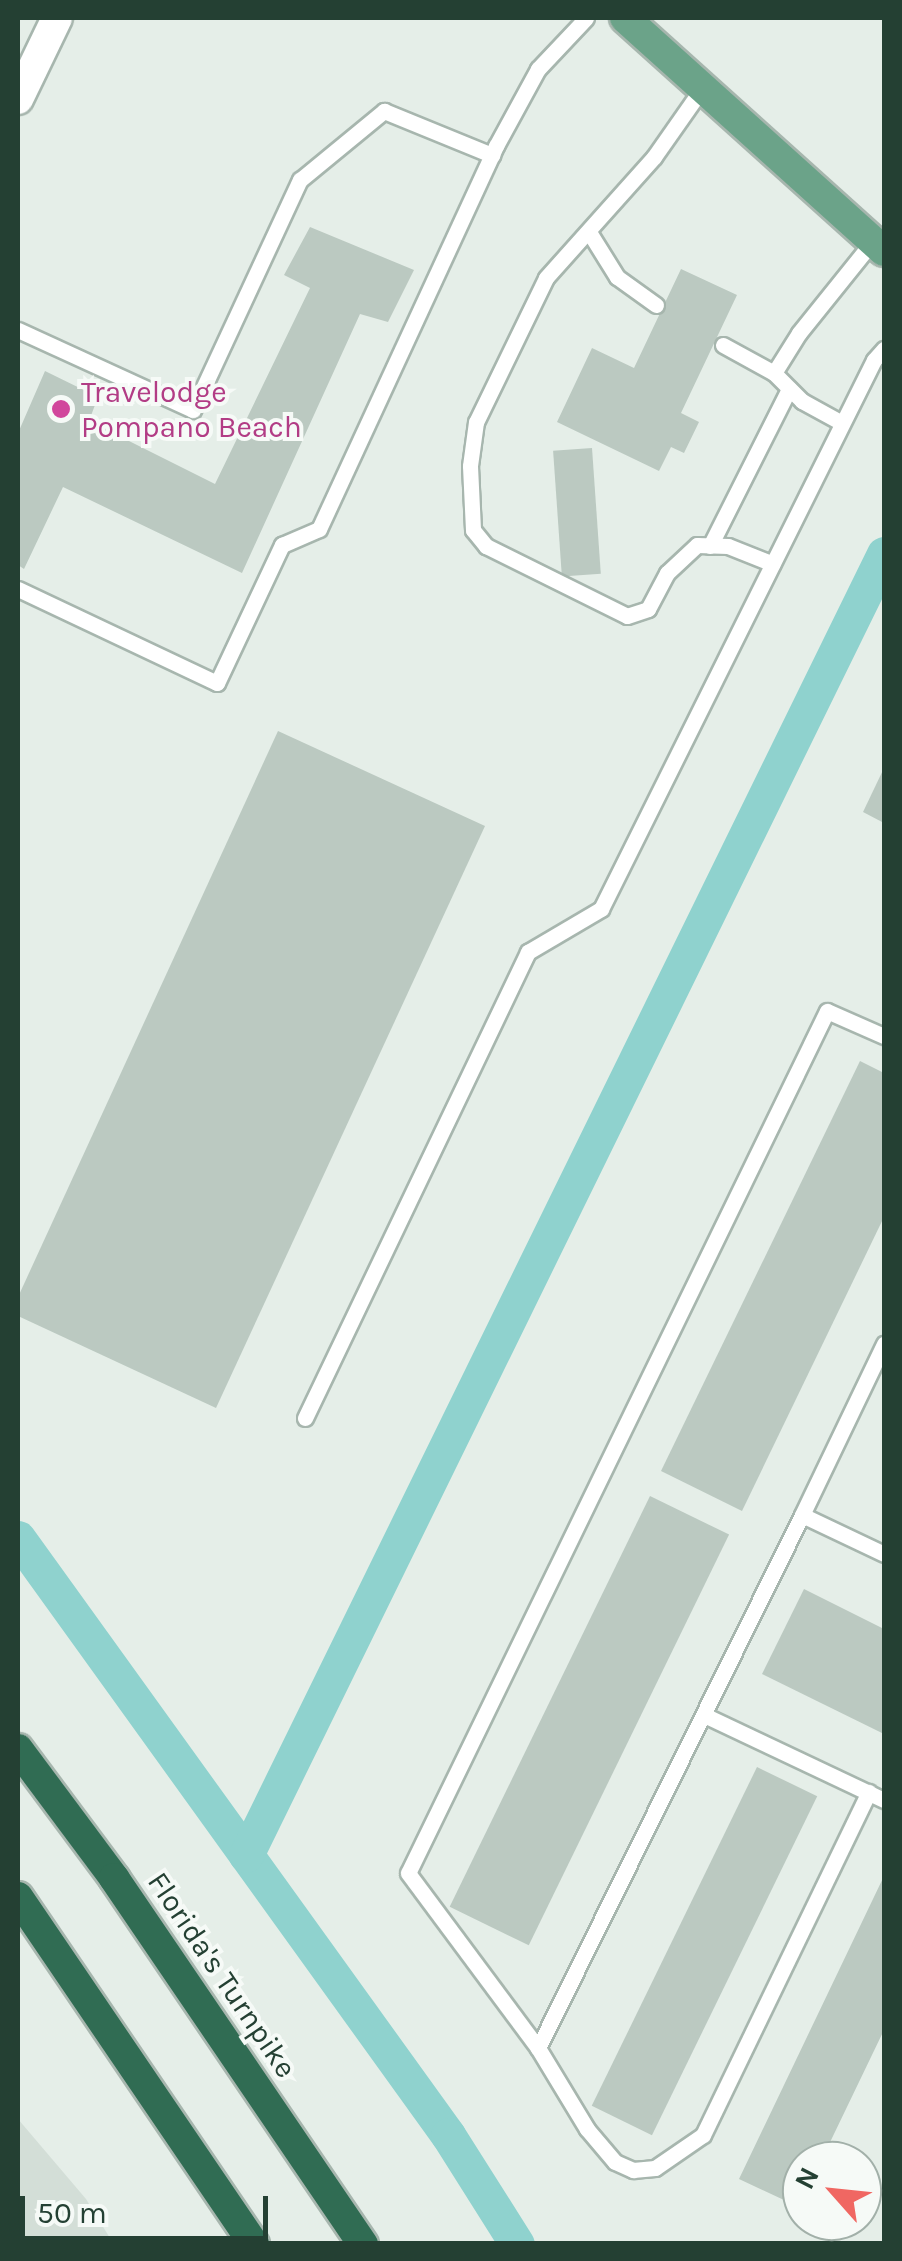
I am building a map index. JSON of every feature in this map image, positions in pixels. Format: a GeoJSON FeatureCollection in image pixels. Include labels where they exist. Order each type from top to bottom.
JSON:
{"type":"FeatureCollection","features":[{"type":"Feature","properties":{"kind":"highway","name":"Florida's Turnpike"},"geometry":{"type":"LineString","coordinates":[[18,1749],[114,1878],[363,2244]]}},
{"type":"Feature","properties":{"kind":"highway"},"geometry":{"type":"LineString","coordinates":[[18,1896],[254,2244]]}},
{"type":"Feature","properties":{"kind":"main road"},"geometry":{"type":"LineString","coordinates":[[625,18],[879,246]]}},
{"type":"Feature","properties":{"kind":"street"},"geometry":{"type":"LineString","coordinates":[[18,99],[57,18]]}},
{"type":"Feature","properties":{"kind":"lane"},"geometry":{"type":"LineString","coordinates":[[18,590],[218,684],[282,545],[318,529],[492,155],[538,68],[586,18]]}},
{"type":"Feature","properties":{"kind":"lane"},"geometry":{"type":"LineString","coordinates":[[703,87],[654,157],[546,278],[476,422],[470,466],[473,530],[486,546],[628,616],[648,609],[667,573],[698,545],[728,546],[772,564]]}},
{"type":"Feature","properties":{"kind":"lane"},"geometry":{"type":"LineString","coordinates":[[18,330],[193,410],[300,180],[384,111],[492,155]]}},
{"type":"Feature","properties":{"kind":"lane"},"geometry":{"type":"LineString","coordinates":[[590,232],[618,277],[656,305]]}},
{"type":"Feature","properties":{"kind":"lane"},"geometry":{"type":"LineString","coordinates":[[774,373],[799,333],[879,246]]}},
{"type":"Feature","properties":{"kind":"lane"},"geometry":{"type":"LineString","coordinates":[[724,345],[774,373],[790,389],[842,424]]}},
{"type":"Feature","properties":{"kind":"lane"},"geometry":{"type":"LineString","coordinates":[[305,1418],[528,952],[600,909],[874,360],[884,349]]}},
{"type":"Feature","properties":{"kind":"lane"},"geometry":{"type":"LineString","coordinates":[[710,546],[790,389]]}},
{"type":"Feature","properties":{"kind":"lane"},"geometry":{"type":"LineString","coordinates":[[869,1792],[703,2135],[654,2168],[634,2170],[615,2162],[594,2139],[538,2048],[408,1873],[827,1010],[884,1036]]}},
{"type":"Feature","properties":{"kind":"lane"},"geometry":{"type":"LineString","coordinates":[[538,2048],[884,1344]]}},
{"type":"Feature","properties":{"kind":"lane"},"geometry":{"type":"LineString","coordinates":[[802,1515],[884,1554]]}},
{"type":"Feature","properties":{"kind":"lane"},"geometry":{"type":"LineString","coordinates":[[704,1714],[884,1800]]}},
{"type":"Feature","properties":{"kind":"shaded area"},"geometry":{"type":"Polygon","coordinates":[[[18,2119],[86,2199],[113,2243],[18,2243],[18,2119]]]}},
{"type":"Feature","properties":{"kind":"building","name":"Travelodge Pompano Beach"},"geometry":{"type":"Polygon","coordinates":[[[310,227],[414,270],[388,322],[360,314],[242,573],[63,487],[24,569],[18,565],[18,433],[45,371],[98,397],[89,421],[215,484],[310,288],[284,275],[310,227]]]}},
{"type":"Feature","properties":{"kind":"building"},"geometry":{"type":"Polygon","coordinates":[[[681,269],[737,295],[681,413],[699,422],[684,453],[671,447],[659,471],[557,422],[592,348],[634,368],[681,269]]]}},
{"type":"Feature","properties":{"kind":"building"},"geometry":{"type":"Polygon","coordinates":[[[592,448],[601,574],[562,576],[553,451],[592,448]]]}},
{"type":"Feature","properties":{"kind":"building"},"geometry":{"type":"Polygon","coordinates":[[[278,731],[485,826],[216,1408],[18,1316],[18,1297],[278,731]]]}},
{"type":"Feature","properties":{"kind":"building"},"geometry":{"type":"Polygon","coordinates":[[[884,768],[884,823],[863,812],[884,768]]]}},
{"type":"Feature","properties":{"kind":"building"},"geometry":{"type":"Polygon","coordinates":[[[860,1061],[884,1073],[884,1217],[742,1511],[661,1471],[860,1061]]]}},
{"type":"Feature","properties":{"kind":"building"},"geometry":{"type":"Polygon","coordinates":[[[650,1496],[729,1535],[529,1945],[450,1907],[650,1496]]]}},
{"type":"Feature","properties":{"kind":"building"},"geometry":{"type":"Polygon","coordinates":[[[804,1589],[884,1629],[884,1734],[762,1674],[804,1589]]]}},
{"type":"Feature","properties":{"kind":"building"},"geometry":{"type":"Polygon","coordinates":[[[757,1767],[817,1796],[652,2135],[592,2106],[757,1767]]]}},
{"type":"Feature","properties":{"kind":"building"},"geometry":{"type":"Polygon","coordinates":[[[884,1876],[884,2030],[831,2141],[782,2141],[782,2199],[739,2179],[884,1876]]]}},
{"type":"Feature","properties":{"kind":"waterway"},"geometry":{"type":"LineString","coordinates":[[246,1855],[884,554]]}},
{"type":"Feature","properties":{"kind":"waterway"},"geometry":{"type":"LineString","coordinates":[[18,1538],[448,2135],[517,2244]]}},
{"type":"Feature","properties":{"kind":"place","name":"Travelodge Pompano Beach"},"geometry":{"type":"Point","coordinates":[61,409]}}]}
